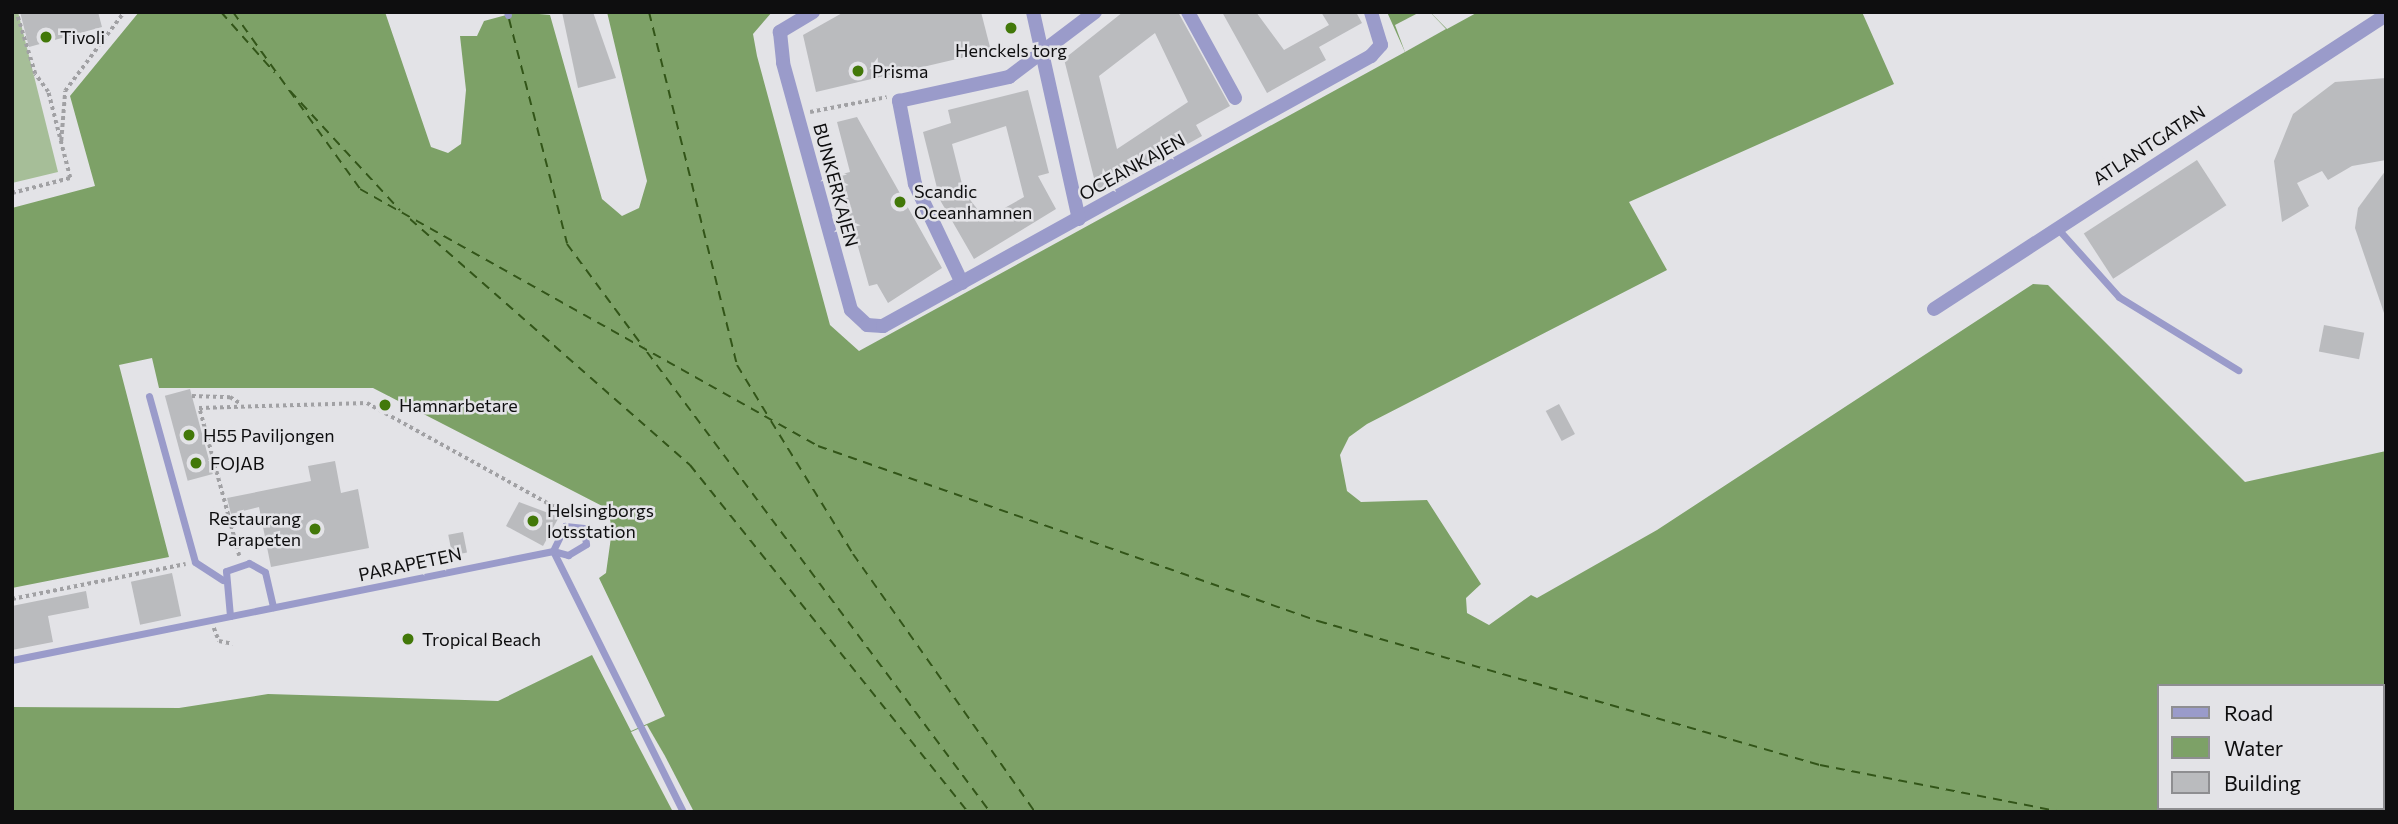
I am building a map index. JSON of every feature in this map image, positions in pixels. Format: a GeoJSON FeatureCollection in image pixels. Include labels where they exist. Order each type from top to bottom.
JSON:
{"type":"FeatureCollection","features":[{"type":"Feature","properties":{"kind":"street","name":"BUNKERKAJEN"},"geometry":{"type":"LineString","coordinates":[[813,12],[783,28],[780,49],[851,310],[867,325]]}},
{"type":"Feature","properties":{"kind":"street"},"geometry":{"type":"LineString","coordinates":[[1033,12],[1077,213]]}},
{"type":"Feature","properties":{"kind":"street"},"geometry":{"type":"LineString","coordinates":[[962,283],[915,184],[899,101],[1009,77],[1042,55],[1096,12]]}},
{"type":"Feature","properties":{"kind":"street"},"geometry":{"type":"LineString","coordinates":[[1188,12],[1235,98]]}},
{"type":"Feature","properties":{"kind":"street","name":"OCEANKAJEN"},"geometry":{"type":"LineString","coordinates":[[867,325],[883,326],[962,283],[1077,213],[1371,56],[1381,45],[1371,12]]}},
{"type":"Feature","properties":{"kind":"street","name":"ATLANTGATAN"},"geometry":{"type":"LineString","coordinates":[[1934,309],[2386,15]]}},
{"type":"Feature","properties":{"kind":"lane"},"geometry":{"type":"LineString","coordinates":[[2057,228],[2119,297],[2238,370]]}},
{"type":"Feature","properties":{"kind":"lane"},"geometry":{"type":"LineString","coordinates":[[149,396],[195,562],[223,580],[230,616]]}},
{"type":"Feature","properties":{"kind":"lane"},"geometry":{"type":"LineString","coordinates":[[572,524],[553,551],[684,812]]}},
{"type":"Feature","properties":{"kind":"lane","name":"PARAPETEN"},"geometry":{"type":"LineString","coordinates":[[12,660],[553,551],[581,552],[586,534],[572,524]]}},
{"type":"Feature","properties":{"kind":"lane"},"geometry":{"type":"LineString","coordinates":[[223,580],[241,565],[265,572],[272,607]]}},
{"type":"Feature","properties":{"kind":"path"},"geometry":{"type":"LineString","coordinates":[[12,193],[70,178],[61,141],[16,12]]}},
{"type":"Feature","properties":{"kind":"path"},"geometry":{"type":"LineString","coordinates":[[61,141],[65,91],[124,12]]}},
{"type":"Feature","properties":{"kind":"path"},"geometry":{"type":"LineString","coordinates":[[797,116],[878,94],[899,101]]}},
{"type":"Feature","properties":{"kind":"path"},"geometry":{"type":"LineString","coordinates":[[192,396],[230,397],[241,404]]}},
{"type":"Feature","properties":{"kind":"path"},"geometry":{"type":"LineString","coordinates":[[241,565],[199,408],[241,404],[367,403],[565,509],[572,524]]}},
{"type":"Feature","properties":{"kind":"path"},"geometry":{"type":"LineString","coordinates":[[12,599],[195,562]]}},
{"type":"Feature","properties":{"kind":"path"},"geometry":{"type":"LineString","coordinates":[[212,620],[219,641],[233,644]]}},
{"type":"Feature","properties":{"kind":"shaded area"},"geometry":{"type":"Polygon","coordinates":[[[12,12],[18,12],[58,172],[12,183],[12,12]]]}},
{"type":"Feature","properties":{"kind":"water"},"geometry":{"type":"Polygon","coordinates":[[[139,12],[385,12],[431,147],[448,153],[461,144],[466,90],[460,36],[477,36],[484,21],[517,12],[550,15],[602,199],[622,216],[639,208],[647,181],[607,12],[772,12],[753,34],[757,56],[830,325],[859,351],[1405,52],[1387,12],[1430,12],[1447,29],[1478,12],[1862,12],[1894,84],[1629,202],[1667,270],[1367,424],[1349,437],[1340,455],[1347,491],[1361,502],[1427,500],[1481,584],[1466,598],[1467,613],[1489,625],[1531,595],[1537,598],[1657,530],[2033,284],[2048,285],[2245,482],[2386,451],[2386,812],[12,812],[12,707],[179,708],[268,694],[498,701],[592,655],[631,731],[665,716],[599,578],[606,573],[612,530],[608,509],[373,388],[159,388],[152,358],[119,365],[169,557],[12,588],[12,208],[95,186],[70,96],[139,12]]]}},
{"type":"Feature","properties":{"kind":"pier"},"geometry":{"type":"Polygon","coordinates":[[[1420,12],[1430,12],[1446,29],[1405,52],[1395,25],[1420,12]]]}},
{"type":"Feature","properties":{"kind":"pier"},"geometry":{"type":"Polygon","coordinates":[[[647,725],[694,812],[673,812],[631,732],[647,725]]]}},
{"type":"Feature","properties":{"kind":"building","name":"Tivoli"},"geometry":{"type":"Polygon","coordinates":[[[20,12],[98,12],[102,27],[29,47],[20,12]]]}},
{"type":"Feature","properties":{"kind":"building"},"geometry":{"type":"Polygon","coordinates":[[[562,12],[593,12],[616,78],[578,88],[562,12]]]}},
{"type":"Feature","properties":{"kind":"building","name":"Prisma"},"geometry":{"type":"Polygon","coordinates":[[[844,12],[981,12],[991,51],[816,92],[803,35],[844,12]]]}},
{"type":"Feature","properties":{"kind":"building"},"geometry":{"type":"Polygon","coordinates":[[[1123,12],[1178,12],[1230,106],[1196,125],[1202,136],[1098,194],[1064,59],[1123,12]],[[1155,33],[1099,76],[1117,149],[1188,102],[1155,33]]]}},
{"type":"Feature","properties":{"kind":"building"},"geometry":{"type":"Polygon","coordinates":[[[1222,12],[1256,12],[1284,50],[1329,25],[1321,12],[1356,12],[1362,23],[1319,47],[1326,60],[1267,93],[1222,12]]]}},
{"type":"Feature","properties":{"kind":"building"},"geometry":{"type":"Polygon","coordinates":[[[2386,78],[2386,160],[2352,166],[2328,180],[2322,171],[2297,183],[2309,206],[2282,222],[2274,161],[2293,114],[2335,82],[2386,78]]]}},
{"type":"Feature","properties":{"kind":"building"},"geometry":{"type":"Polygon","coordinates":[[[1028,90],[1049,173],[1038,176],[1056,209],[974,259],[940,200],[923,132],[951,123],[948,110],[1028,90]],[[1006,126],[952,144],[964,192],[985,219],[1024,197],[1006,126]]]}},
{"type":"Feature","properties":{"kind":"building"},"geometry":{"type":"Polygon","coordinates":[[[857,117],[942,268],[888,303],[877,284],[869,286],[838,175],[850,172],[837,122],[857,117]]]}},
{"type":"Feature","properties":{"kind":"building"},"geometry":{"type":"Polygon","coordinates":[[[2197,160],[2226,205],[2113,279],[2084,234],[2197,160]]]}},
{"type":"Feature","properties":{"kind":"building"},"geometry":{"type":"Polygon","coordinates":[[[2386,170],[2384,313],[2355,228],[2358,208],[2386,170]]]}},
{"type":"Feature","properties":{"kind":"building"},"geometry":{"type":"Polygon","coordinates":[[[2324,325],[2364,333],[2359,359],[2319,352],[2324,325]]]}},
{"type":"Feature","properties":{"kind":"building","name":"H55 Paviljongen"},"geometry":{"type":"Polygon","coordinates":[[[190,389],[213,474],[188,481],[165,396],[190,389]]]}},
{"type":"Feature","properties":{"kind":"building"},"geometry":{"type":"Polygon","coordinates":[[[1559,404],[1575,434],[1562,441],[1546,411],[1559,404]]]}},
{"type":"Feature","properties":{"kind":"building","name":"Restaurang Parapeten"},"geometry":{"type":"Polygon","coordinates":[[[335,461],[341,493],[358,489],[369,548],[271,567],[259,507],[231,514],[227,498],[311,481],[308,466],[335,461]]]}},
{"type":"Feature","properties":{"kind":"building","name":"Helsingborgs lotsstation"},"geometry":{"type":"Polygon","coordinates":[[[519,502],[559,517],[543,546],[506,526],[519,502]]]}},
{"type":"Feature","properties":{"kind":"building"},"geometry":{"type":"Polygon","coordinates":[[[463,532],[467,553],[452,555],[448,535],[463,532]]]}},
{"type":"Feature","properties":{"kind":"building"},"geometry":{"type":"Polygon","coordinates":[[[172,573],[181,616],[140,625],[131,582],[172,573]]]}},
{"type":"Feature","properties":{"kind":"building"},"geometry":{"type":"Polygon","coordinates":[[[86,591],[89,608],[48,616],[53,642],[12,650],[12,606],[86,591]]]}},
{"type":"Feature","properties":{"kind":"ferry route"},"geometry":{"type":"LineString","coordinates":[[221,12],[275,73]]}},
{"type":"Feature","properties":{"kind":"ferry route"},"geometry":{"type":"LineString","coordinates":[[233,12],[360,189],[818,446],[1318,621],[1820,765],[2061,812]]}},
{"type":"Feature","properties":{"kind":"ferry route"},"geometry":{"type":"LineString","coordinates":[[649,12],[737,365],[768,416]]}},
{"type":"Feature","properties":{"kind":"ferry route"},"geometry":{"type":"LineString","coordinates":[[509,19],[567,244],[644,348]]}},
{"type":"Feature","properties":{"kind":"ferry route"},"geometry":{"type":"LineString","coordinates":[[290,91],[400,210]]}},
{"type":"Feature","properties":{"kind":"ferry route"},"geometry":{"type":"LineString","coordinates":[[410,219],[690,465],[968,812]]}},
{"type":"Feature","properties":{"kind":"ferry route"},"geometry":{"type":"LineString","coordinates":[[647,352],[990,812]]}},
{"type":"Feature","properties":{"kind":"ferry route"},"geometry":{"type":"LineString","coordinates":[[771,421],[853,554],[1035,812]]}},
{"type":"Feature","properties":{"kind":"place","name":"Henckels torg"},"geometry":{"type":"Point","coordinates":[1011,28]}},
{"type":"Feature","properties":{"kind":"place","name":"Tivoli"},"geometry":{"type":"Point","coordinates":[46,37]}},
{"type":"Feature","properties":{"kind":"place","name":"Prisma"},"geometry":{"type":"Point","coordinates":[858,71]}},
{"type":"Feature","properties":{"kind":"place","name":"Scandic Oceanhamnen"},"geometry":{"type":"Point","coordinates":[900,202]}},
{"type":"Feature","properties":{"kind":"place","name":"Hamnarbetare"},"geometry":{"type":"Point","coordinates":[385,405]}},
{"type":"Feature","properties":{"kind":"place","name":"H55 Paviljongen"},"geometry":{"type":"Point","coordinates":[189,435]}},
{"type":"Feature","properties":{"kind":"place","name":"FOJAB"},"geometry":{"type":"Point","coordinates":[196,463]}},
{"type":"Feature","properties":{"kind":"place","name":"Helsingborgs lotsstation"},"geometry":{"type":"Point","coordinates":[533,521]}},
{"type":"Feature","properties":{"kind":"place","name":"Restaurang Parapeten"},"geometry":{"type":"Point","coordinates":[315,529]}},
{"type":"Feature","properties":{"kind":"place","name":"Tropical Beach"},"geometry":{"type":"Point","coordinates":[408,639]}}]}
